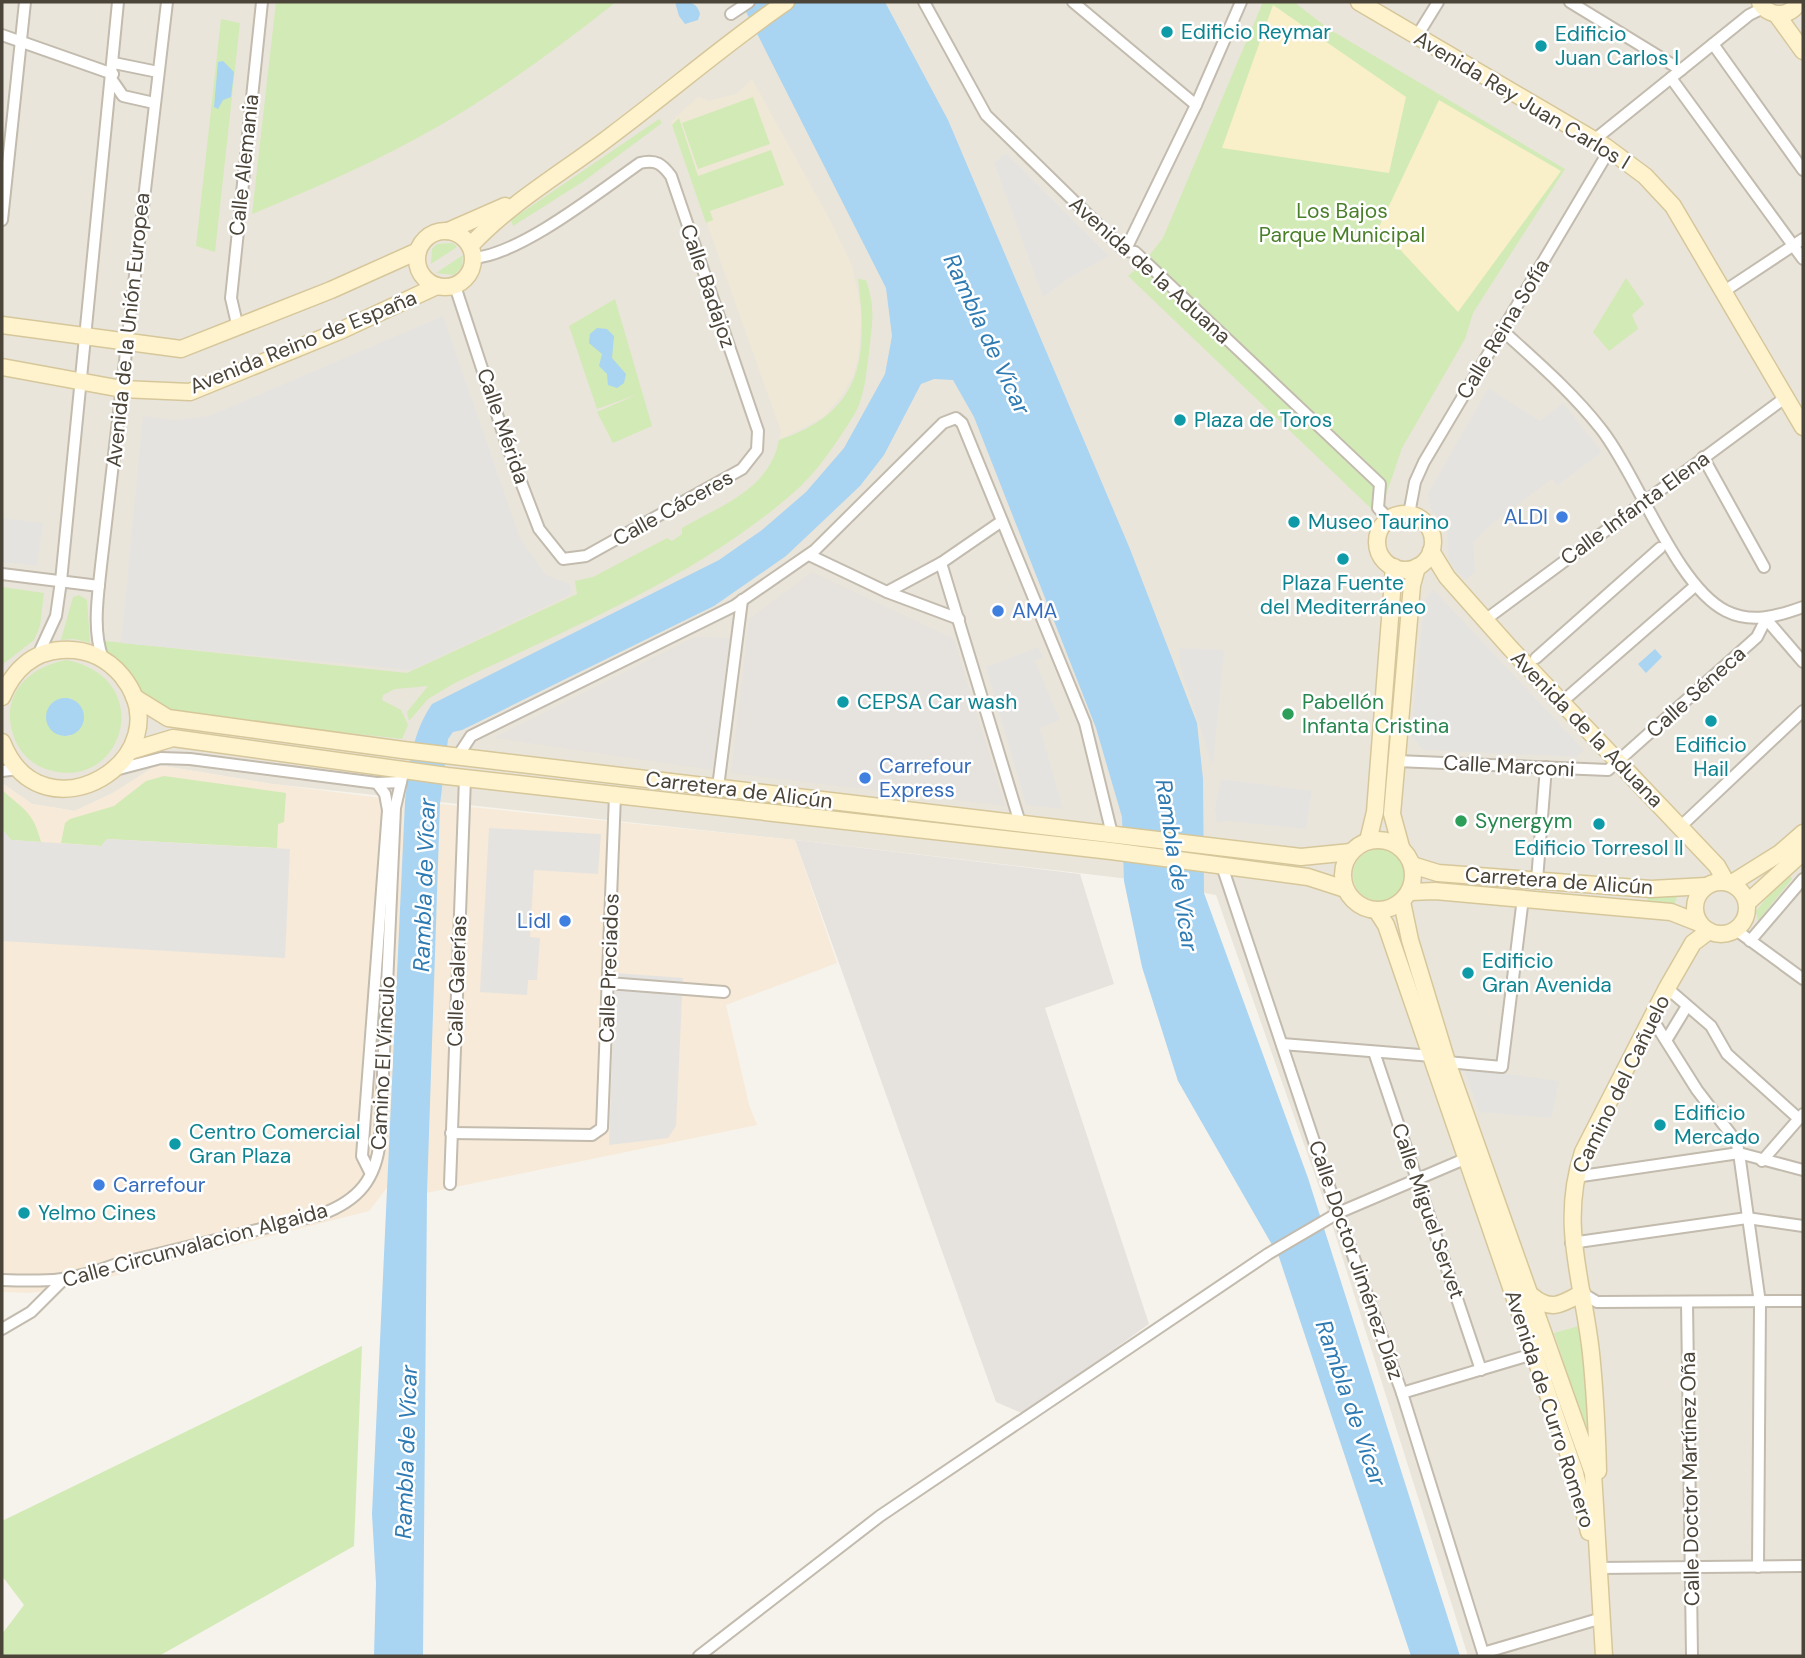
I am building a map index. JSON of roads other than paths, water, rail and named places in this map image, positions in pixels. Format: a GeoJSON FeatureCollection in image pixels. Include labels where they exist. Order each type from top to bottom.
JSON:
{"type":"FeatureCollection","features":[{"type":"Feature","properties":{"kind":"main road"},"geometry":{"type":"LineString","coordinates":[[514,203],[472,252],[468,275],[455,286],[437,286],[420,272],[418,251],[429,236],[448,231],[514,203],[613,134],[735,37],[786,2]]}},
{"type":"Feature","properties":{"kind":"main road","name":"Avenida Rey Juan Carlos I"},"geometry":{"type":"LineString","coordinates":[[1359,2],[1610,149],[1646,176],[1673,206],[1803,427]]}},
{"type":"Feature","properties":{"kind":"main road"},"geometry":{"type":"LineString","coordinates":[[1763,6],[1787,14],[1799,2]]}},
{"type":"Feature","properties":{"kind":"main road"},"geometry":{"type":"LineString","coordinates":[[1763,6],[1803,51]]}},
{"type":"Feature","properties":{"kind":"main road"},"geometry":{"type":"LineString","coordinates":[[448,231],[464,238],[472,252]]}},
{"type":"Feature","properties":{"kind":"main road","name":"Avenida Reino de España"},"geometry":{"type":"LineString","coordinates":[[2,325],[128,345],[180,349],[238,328],[418,251]]}},
{"type":"Feature","properties":{"kind":"main road","name":"Avenida Reino de España"},"geometry":{"type":"LineString","coordinates":[[2,367],[122,389],[190,392],[342,330],[437,286]]}},
{"type":"Feature","properties":{"kind":"main road"},"geometry":{"type":"LineString","coordinates":[[1401,848],[1391,842],[1368,841],[1351,852],[1344,863],[1345,889],[1358,905],[1377,911],[1406,897],[1413,883],[1412,865],[1401,848],[1392,814],[1412,585],[1433,543],[1429,528],[1409,514],[1389,519],[1378,533],[1377,547],[1383,559],[1394,567],[1423,561]]}},
{"type":"Feature","properties":{"kind":"main road","name":"Avenida de la Aduana"},"geometry":{"type":"LineString","coordinates":[[1423,561],[1447,577],[1729,882]]}},
{"type":"Feature","properties":{"kind":"main road"},"geometry":{"type":"LineString","coordinates":[[1368,841],[1375,812],[1394,567]]}},
{"type":"Feature","properties":{"kind":"main road"},"geometry":{"type":"LineString","coordinates":[[3,750],[10,770],[63,789],[92,785],[115,770],[130,751],[136,733],[134,697],[121,675],[103,659],[71,649],[38,656],[16,671],[4,688]]}},
{"type":"Feature","properties":{"kind":"main road","name":"Carretera de Alicún"},"geometry":{"type":"LineString","coordinates":[[134,697],[168,718],[403,750],[1020,824],[1219,866],[1308,877],[1345,889]]}},
{"type":"Feature","properties":{"kind":"main road","name":"Carretera de Alicún"},"geometry":{"type":"LineString","coordinates":[[130,751],[173,738],[402,776],[447,776],[1111,843],[1216,847],[1310,858],[1351,852]]}},
{"type":"Feature","properties":{"kind":"main road"},"geometry":{"type":"LineString","coordinates":[[1729,882],[1744,895],[1747,904],[1745,918],[1736,930],[1723,934],[1704,927],[1695,907],[1696,899],[1706,886],[1729,882],[1780,853],[1803,833]]}},
{"type":"Feature","properties":{"kind":"main road"},"geometry":{"type":"LineString","coordinates":[[1747,904],[1803,852]]}},
{"type":"Feature","properties":{"kind":"main road","name":"Carretera de Alicún"},"geometry":{"type":"LineString","coordinates":[[1412,865],[1438,873],[1651,889],[1706,886]]}},
{"type":"Feature","properties":{"kind":"main road","name":"Carretera de Alicún"},"geometry":{"type":"LineString","coordinates":[[1406,897],[1523,898],[1671,912],[1704,927]]}},
{"type":"Feature","properties":{"kind":"main road","name":"Avenida de Curro Romero"},"geometry":{"type":"LineString","coordinates":[[1406,897],[1410,940],[1468,1158],[1578,1484],[1598,1569]]}},
{"type":"Feature","properties":{"kind":"main road","name":"Avenida de Curro Romero"},"geometry":{"type":"LineString","coordinates":[[1377,911],[1387,925],[1532,1296],[1593,1473],[1598,1569]]}},
{"type":"Feature","properties":{"kind":"main road","name":"Camino del Cañuelo"},"geometry":{"type":"LineString","coordinates":[[1596,1516],[1598,1470],[1593,1392],[1582,1293],[1571,1242],[1575,1177],[1583,1152],[1651,1017],[1704,927]]}},
{"type":"Feature","properties":{"kind":"main road"},"geometry":{"type":"LineString","coordinates":[[1532,1296],[1543,1306],[1552,1307],[1582,1293]]}},
{"type":"Feature","properties":{"kind":"main road"},"geometry":{"type":"LineString","coordinates":[[1598,1569],[1605,1656]]}},
{"type":"Feature","properties":{"kind":"street"},"geometry":{"type":"LineString","coordinates":[[2,220],[7,124],[26,2]]}},
{"type":"Feature","properties":{"kind":"street","name":"Avenida de la Unión Europea"},"geometry":{"type":"LineString","coordinates":[[38,656],[56,617],[61,581],[118,2]]}},
{"type":"Feature","properties":{"kind":"street","name":"Avenida de la Unión Europea"},"geometry":{"type":"LineString","coordinates":[[103,659],[98,646],[99,586],[167,2]]}},
{"type":"Feature","properties":{"kind":"street","name":"Calle Alemania"},"geometry":{"type":"LineString","coordinates":[[238,328],[231,298],[262,2]]}},
{"type":"Feature","properties":{"kind":"street"},"geometry":{"type":"LineString","coordinates":[[730,14],[749,2]]}},
{"type":"Feature","properties":{"kind":"street","name":"Avenida de la Aduana"},"geometry":{"type":"LineString","coordinates":[[924,2],[986,115],[1125,251],[1135,252],[1380,484],[1378,508],[1389,519]]}},
{"type":"Feature","properties":{"kind":"street"},"geometry":{"type":"LineString","coordinates":[[1073,2],[1196,105]]}},
{"type":"Feature","properties":{"kind":"street"},"geometry":{"type":"LineString","coordinates":[[1125,251],[1196,105],[1241,2]]}},
{"type":"Feature","properties":{"kind":"street"},"geometry":{"type":"LineString","coordinates":[[1417,36],[1438,2]]}},
{"type":"Feature","properties":{"kind":"street"},"geometry":{"type":"LineString","coordinates":[[1570,2],[1681,70]]}},
{"type":"Feature","properties":{"kind":"street"},"geometry":{"type":"LineString","coordinates":[[1594,140],[1763,6]]}},
{"type":"Feature","properties":{"kind":"street"},"geometry":{"type":"LineString","coordinates":[[2,35],[113,72],[158,72]]}},
{"type":"Feature","properties":{"kind":"street"},"geometry":{"type":"LineString","coordinates":[[1713,44],[1803,170]]}},
{"type":"Feature","properties":{"kind":"street"},"geometry":{"type":"LineString","coordinates":[[113,72],[123,96],[154,103]]}},
{"type":"Feature","properties":{"kind":"street"},"geometry":{"type":"LineString","coordinates":[[1671,78],[1799,242],[1803,259]]}},
{"type":"Feature","properties":{"kind":"street","name":"Calle Reina Sofía"},"geometry":{"type":"LineString","coordinates":[[1409,514],[1415,482],[1424,463],[1610,149]]}},
{"type":"Feature","properties":{"kind":"street","name":"Calle Badajoz"},"geometry":{"type":"LineString","coordinates":[[472,252],[493,257],[575,209],[640,163],[652,160],[662,164],[671,176],[758,431]]}},
{"type":"Feature","properties":{"kind":"street"},"geometry":{"type":"LineString","coordinates":[[1723,292],[1799,242]]}},
{"type":"Feature","properties":{"kind":"street","name":"Calle Mérida"},"geometry":{"type":"LineString","coordinates":[[455,286],[508,448],[540,529],[563,559]]}},
{"type":"Feature","properties":{"kind":"street"},"geometry":{"type":"LineString","coordinates":[[1503,331],[1542,364],[1601,429],[1695,586],[1727,611],[1766,619],[1803,607]]}},
{"type":"Feature","properties":{"kind":"street","name":"Calle Infanta Elena"},"geometry":{"type":"LineString","coordinates":[[1485,620],[1786,397]]}},
{"type":"Feature","properties":{"kind":"street"},"geometry":{"type":"LineString","coordinates":[[455,756],[471,736],[742,600],[809,555],[943,423],[956,418],[962,424],[1085,723],[1111,843]]}},
{"type":"Feature","properties":{"kind":"street","name":"Calle Cáceres"},"geometry":{"type":"LineString","coordinates":[[563,559],[586,556],[742,469],[757,450],[758,431]]}},
{"type":"Feature","properties":{"kind":"street"},"geometry":{"type":"LineString","coordinates":[[1703,457],[1764,567]]}},
{"type":"Feature","properties":{"kind":"street"},"geometry":{"type":"LineString","coordinates":[[887,592],[941,564],[1002,521]]}},
{"type":"Feature","properties":{"kind":"street"},"geometry":{"type":"LineString","coordinates":[[1536,658],[1660,548]]}},
{"type":"Feature","properties":{"kind":"street"},"geometry":{"type":"LineString","coordinates":[[809,555],[887,592],[959,619]]}},
{"type":"Feature","properties":{"kind":"street"},"geometry":{"type":"LineString","coordinates":[[941,564],[1020,824]]}},
{"type":"Feature","properties":{"kind":"street"},"geometry":{"type":"LineString","coordinates":[[2,574],[99,586]]}},
{"type":"Feature","properties":{"kind":"street"},"geometry":{"type":"LineString","coordinates":[[1563,701],[1695,586]]}},
{"type":"Feature","properties":{"kind":"street"},"geometry":{"type":"LineString","coordinates":[[719,788],[742,600]]}},
{"type":"Feature","properties":{"kind":"street"},"geometry":{"type":"LineString","coordinates":[[1766,619],[1803,662]]}},
{"type":"Feature","properties":{"kind":"street","name":"Calle Séneca"},"geometry":{"type":"LineString","coordinates":[[1618,760],[1757,637],[1766,619]]}},
{"type":"Feature","properties":{"kind":"street"},"geometry":{"type":"LineString","coordinates":[[1680,827],[1803,711]]}},
{"type":"Feature","properties":{"kind":"street"},"geometry":{"type":"LineString","coordinates":[[115,770],[164,758],[377,783],[402,776]]}},
{"type":"Feature","properties":{"kind":"street","name":"Calle Marconi"},"geometry":{"type":"LineString","coordinates":[[1396,761],[1608,770],[1618,760]]}},
{"type":"Feature","properties":{"kind":"street"},"geometry":{"type":"LineString","coordinates":[[1536,880],[1546,767]]}},
{"type":"Feature","properties":{"kind":"street","name":"Camino El Vínculo"},"geometry":{"type":"LineString","coordinates":[[377,783],[385,794],[388,810],[362,1156],[370,1172],[378,1162],[380,1140],[395,808],[402,776]]}},
{"type":"Feature","properties":{"kind":"street","name":"Calle Galerías"},"geometry":{"type":"LineString","coordinates":[[450,1184],[465,778]]}},
{"type":"Feature","properties":{"kind":"street","name":"Calle Preciados"},"geometry":{"type":"LineString","coordinates":[[451,1133],[592,1135],[602,1128],[615,795]]}},
{"type":"Feature","properties":{"kind":"street","name":"Calle Doctor Jiménez Díaz"},"geometry":{"type":"LineString","coordinates":[[1219,866],[1282,1044],[1334,1216],[1402,1394],[1483,1655]]}},
{"type":"Feature","properties":{"kind":"street"},"geometry":{"type":"LineString","coordinates":[[1750,941],[1803,878]]}},
{"type":"Feature","properties":{"kind":"street"},"geometry":{"type":"LineString","coordinates":[[1282,1044],[1502,1067],[1523,898]]}},
{"type":"Feature","properties":{"kind":"street"},"geometry":{"type":"LineString","coordinates":[[1736,930],[1803,979]]}},
{"type":"Feature","properties":{"kind":"street"},"geometry":{"type":"LineString","coordinates":[[608,983],[724,992]]}},
{"type":"Feature","properties":{"kind":"street"},"geometry":{"type":"LineString","coordinates":[[1667,988],[1711,1027],[1727,1054],[1801,1116],[1762,1161]]}},
{"type":"Feature","properties":{"kind":"street"},"geometry":{"type":"LineString","coordinates":[[1667,1039],[1687,1006]]}},
{"type":"Feature","properties":{"kind":"street"},"geometry":{"type":"LineString","coordinates":[[1651,1017],[1697,1090],[1736,1141],[1760,1303],[1758,1567]]}},
{"type":"Feature","properties":{"kind":"street","name":"Calle Miguel Servet"},"geometry":{"type":"LineString","coordinates":[[1374,1052],[1481,1370]]}},
{"type":"Feature","properties":{"kind":"street"},"geometry":{"type":"LineString","coordinates":[[1575,1177],[1738,1153],[1803,1170]]}},
{"type":"Feature","properties":{"kind":"street"},"geometry":{"type":"LineString","coordinates":[[699,1656],[880,1516],[1268,1254],[1334,1216],[1468,1158]]}},
{"type":"Feature","properties":{"kind":"street","name":"Calle Circunvalacion Algaida"},"geometry":{"type":"LineString","coordinates":[[2,1280],[63,1280],[322,1213],[346,1205],[361,1192],[370,1172]]}},
{"type":"Feature","properties":{"kind":"street"},"geometry":{"type":"LineString","coordinates":[[1571,1242],[1748,1218],[1803,1226]]}},
{"type":"Feature","properties":{"kind":"street"},"geometry":{"type":"LineString","coordinates":[[2,1329],[31,1312],[63,1280]]}},
{"type":"Feature","properties":{"kind":"street"},"geometry":{"type":"LineString","coordinates":[[1582,1293],[1597,1302],[1803,1301]]}},
{"type":"Feature","properties":{"kind":"street","name":"Calle Doctor Martínez Oña"},"geometry":{"type":"LineString","coordinates":[[1687,1301],[1692,1656]]}},
{"type":"Feature","properties":{"kind":"street"},"geometry":{"type":"LineString","coordinates":[[1402,1394],[1533,1354]]}},
{"type":"Feature","properties":{"kind":"street"},"geometry":{"type":"LineString","coordinates":[[1598,1569],[1803,1566]]}},
{"type":"Feature","properties":{"kind":"street"},"geometry":{"type":"LineString","coordinates":[[1483,1655],[1602,1618]]}},
{"type":"Feature","properties":{"kind":"water"},"geometry":{"type":"Polygon","coordinates":[[[675,2],[694,4],[700,14],[698,20],[685,24],[679,16],[675,2]]]}},
{"type":"Feature","properties":{"kind":"water","name":"Rambla de Vícar"},"geometry":{"type":"Polygon","coordinates":[[[741,2],[885,2],[948,120],[1130,549],[1197,723],[1203,779],[1204,893],[1308,1178],[1460,1656],[1411,1656],[1279,1257],[1178,1081],[1142,967],[1124,881],[1122,817],[1096,728],[974,417],[953,380],[934,379],[921,384],[884,455],[860,486],[786,556],[714,606],[462,730],[453,732],[448,739],[440,804],[427,1193],[423,1656],[374,1656],[376,1583],[372,1514],[405,801],[412,751],[420,727],[432,704],[719,560],[762,530],[806,492],[844,448],[885,374],[892,336],[886,288],[741,2]]]}},
{"type":"Feature","properties":{"kind":"water"},"geometry":{"type":"Polygon","coordinates":[[[223,61],[234,72],[231,97],[223,100],[218,109],[214,107],[218,62],[223,61]]]}},
{"type":"Feature","properties":{"kind":"water"},"geometry":{"type":"Polygon","coordinates":[[[597,328],[607,329],[614,336],[612,358],[626,374],[624,383],[617,388],[608,385],[607,374],[599,366],[602,354],[589,343],[590,334],[597,328]]]}},
{"type":"Feature","properties":{"kind":"water"},"geometry":{"type":"Polygon","coordinates":[[[1655,649],[1662,657],[1646,673],[1638,664],[1655,649]]]}},
{"type":"Feature","properties":{"kind":"water"},"geometry":{"type":"Polygon","coordinates":[[[65,698],[78,704],[84,717],[78,730],[65,736],[52,730],[46,717],[52,704],[65,698]]]}},
{"type":"Feature","properties":{"kind":"place","name":"Edificio Reymar"},"geometry":{"type":"Point","coordinates":[1167,32]}},
{"type":"Feature","properties":{"kind":"place","name":"Edificio Juan Carlos I"},"geometry":{"type":"Point","coordinates":[1541,46]}},
{"type":"Feature","properties":{"kind":"place","name":"Plaza de Toros"},"geometry":{"type":"Point","coordinates":[1180,420]}},
{"type":"Feature","properties":{"kind":"place","name":"ALDI"},"geometry":{"type":"Point","coordinates":[1562,517]}},
{"type":"Feature","properties":{"kind":"place","name":"Museo Taurino"},"geometry":{"type":"Point","coordinates":[1294,522]}},
{"type":"Feature","properties":{"kind":"place","name":"Plaza Fuente del Mediterráneo"},"geometry":{"type":"Point","coordinates":[1343,559]}},
{"type":"Feature","properties":{"kind":"place","name":"AMA"},"geometry":{"type":"Point","coordinates":[998,611]}},
{"type":"Feature","properties":{"kind":"place","name":"CEPSA Car wash"},"geometry":{"type":"Point","coordinates":[843,702]}},
{"type":"Feature","properties":{"kind":"place","name":"Pabellón Infanta Cristina"},"geometry":{"type":"Point","coordinates":[1288,714]}},
{"type":"Feature","properties":{"kind":"place","name":"Edificio Hail"},"geometry":{"type":"Point","coordinates":[1711,721]}},
{"type":"Feature","properties":{"kind":"place","name":"Carrefour Express"},"geometry":{"type":"Point","coordinates":[865,778]}},
{"type":"Feature","properties":{"kind":"place","name":"Synergym"},"geometry":{"type":"Point","coordinates":[1461,821]}},
{"type":"Feature","properties":{"kind":"place","name":"Edificio Torresol II"},"geometry":{"type":"Point","coordinates":[1599,824]}},
{"type":"Feature","properties":{"kind":"place","name":"Lidl"},"geometry":{"type":"Point","coordinates":[565,921]}},
{"type":"Feature","properties":{"kind":"place","name":"Edificio Gran Avenida"},"geometry":{"type":"Point","coordinates":[1468,973]}},
{"type":"Feature","properties":{"kind":"place","name":"Edificio Mercado"},"geometry":{"type":"Point","coordinates":[1660,1125]}},
{"type":"Feature","properties":{"kind":"place","name":"Centro Comercial Gran Plaza"},"geometry":{"type":"Point","coordinates":[175,1144]}},
{"type":"Feature","properties":{"kind":"place","name":"Carrefour"},"geometry":{"type":"Point","coordinates":[99,1185]}},
{"type":"Feature","properties":{"kind":"place","name":"Yelmo Cines"},"geometry":{"type":"Point","coordinates":[24,1213]}},
{"type":"Feature","properties":{"kind":"park label","name":"Los Bajos Parque Municipal"},"geometry":{"type":"Point","coordinates":[1342,223]}}]}
